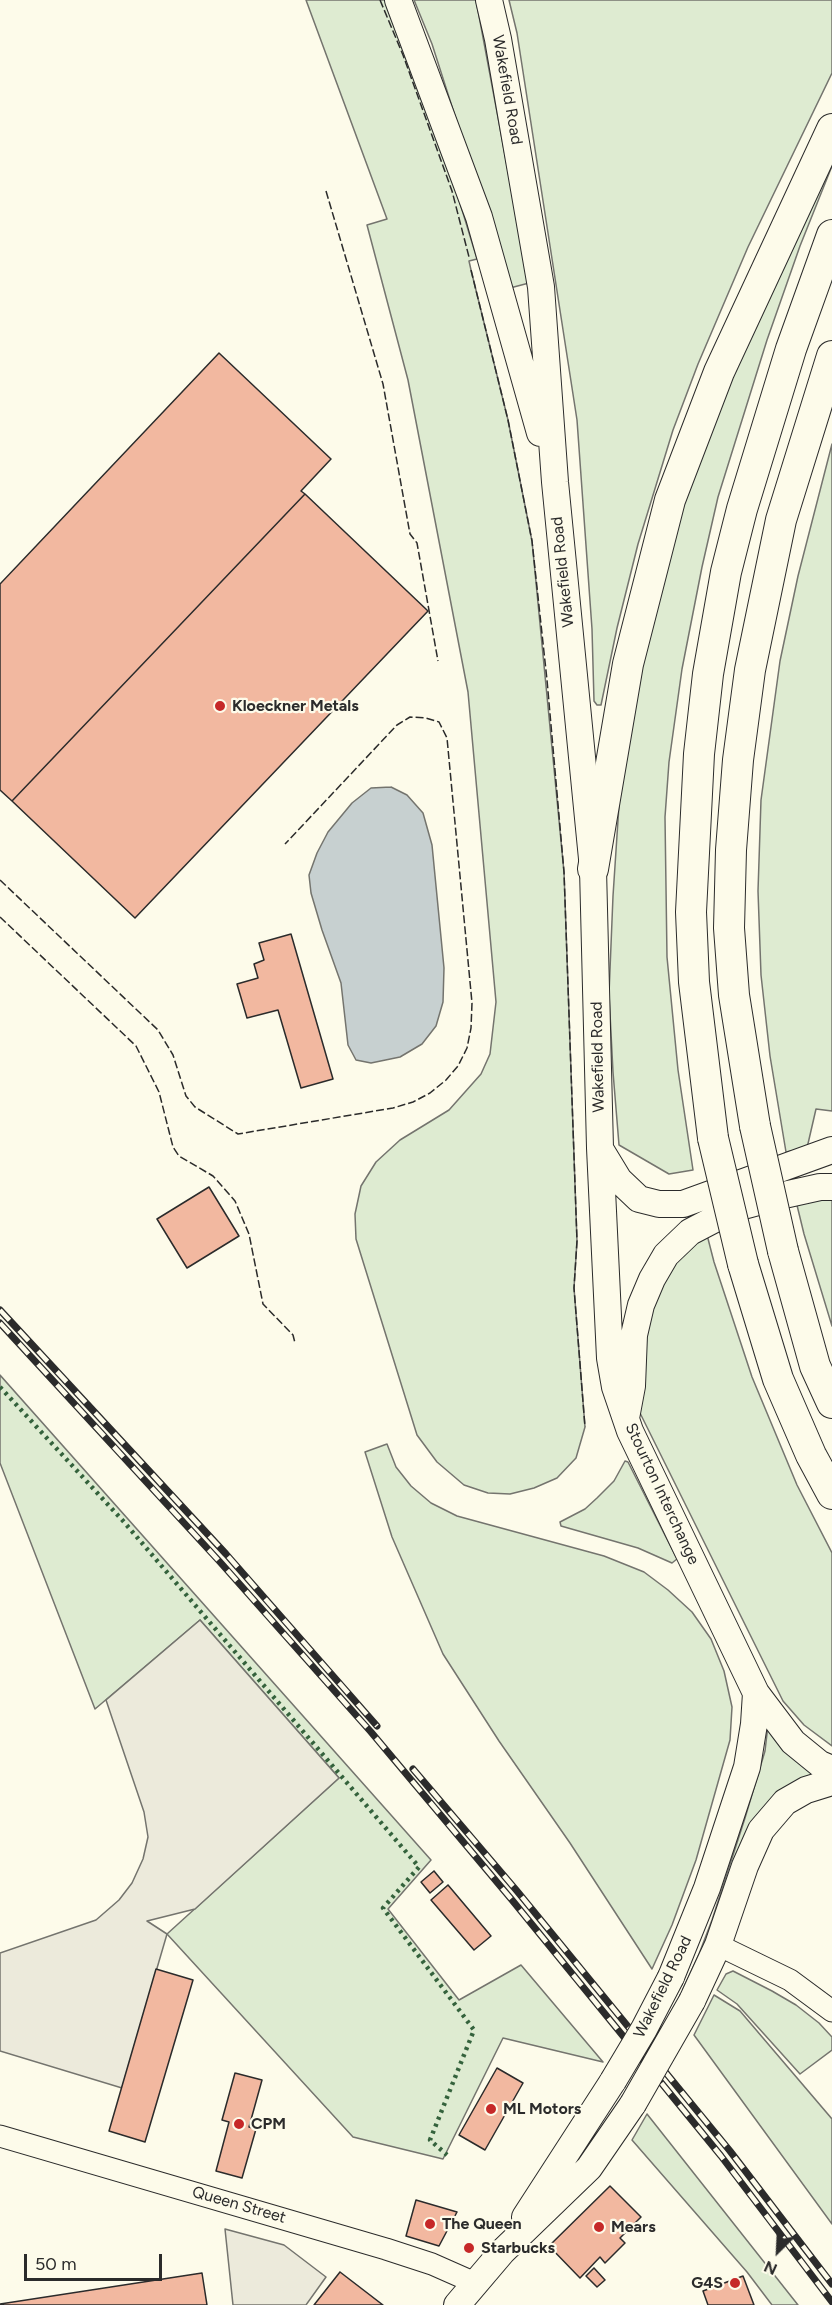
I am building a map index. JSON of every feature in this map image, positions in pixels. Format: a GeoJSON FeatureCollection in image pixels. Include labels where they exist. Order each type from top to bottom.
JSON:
{"type":"FeatureCollection","features":[{"type":"Feature","properties":{"kind":"highway"},"geometry":{"type":"LineString","coordinates":[[593,869],[628,663],[670,500],[719,372],[832,129]]}},
{"type":"Feature","properties":{"kind":"highway"},"geometry":{"type":"LineString","coordinates":[[832,234],[791,349],[742,509],[726,572],[708,674],[699,754],[691,912],[694,982],[713,1138],[743,1264],[778,1379],[811,1455],[832,1494]]}},
{"type":"Feature","properties":{"kind":"highway"},"geometry":{"type":"LineString","coordinates":[[832,356],[781,520],[750,670],[738,760],[731,850],[729,928],[735,995],[755,1126],[783,1251],[815,1366],[832,1403]]}},
{"type":"Feature","properties":{"kind":"main road"},"geometry":{"type":"LineString","coordinates":[[398,0],[479,217],[555,482]]}},
{"type":"Feature","properties":{"kind":"main road","name":"Wakefield Road"},"geometry":{"type":"LineString","coordinates":[[489,0],[498,39],[540,287],[555,482],[593,869],[600,1148],[610,1358],[615,1387],[626,1421]]}},
{"type":"Feature","properties":{"kind":"main road","name":"Wakefield Road"},"geometry":{"type":"LineString","coordinates":[[600,1148],[619,1180],[639,1199],[659,1204],[683,1204],[832,1150]]}},
{"type":"Feature","properties":{"kind":"main road","name":"Stourton Interchange"},"geometry":{"type":"LineString","coordinates":[[832,1187],[784,1195],[736,1208],[690,1232],[666,1255],[648,1288],[634,1335],[632,1386],[626,1421],[756,1693],[793,1742],[820,1764],[832,1769]]}},
{"type":"Feature","properties":{"kind":"main road","name":"Wakefield Road"},"geometry":{"type":"LineString","coordinates":[[502,2252],[613,2081],[671,1977],[707,1887],[747,1767],[756,1693]]}},
{"type":"Feature","properties":{"kind":"main road","name":"Wakefield Road"},"geometry":{"type":"LineString","coordinates":[[458,2305],[502,2252],[589,2168],[633,2104],[692,2001],[718,1945],[744,1866],[761,1830],[785,1802],[806,1790],[832,1782]]}},
{"type":"Feature","properties":{"kind":"street"},"geometry":{"type":"LineString","coordinates":[[718,1945],[790,1980],[832,2010]]}},
{"type":"Feature","properties":{"kind":"street","name":"Queen Street"},"geometry":{"type":"LineString","coordinates":[[0,2136],[386,2249],[432,2264],[475,2283]]}},
{"type":"Feature","properties":{"kind":"green space"},"geometry":{"type":"Polygon","coordinates":[[[306,0],[385,0],[407,53],[456,190],[477,259],[469,261],[508,420],[532,541],[564,872],[577,1241],[574,1288],[585,1427],[576,1458],[557,1478],[534,1488],[510,1494],[488,1493],[464,1485],[437,1462],[417,1435],[356,1239],[355,1214],[361,1186],[376,1162],[400,1140],[449,1110],[481,1074],[490,1054],[496,1002],[468,692],[408,380],[367,225],[387,219],[306,0]]]}},
{"type":"Feature","properties":{"kind":"green space"},"geometry":{"type":"Polygon","coordinates":[[[414,0],[476,0],[529,283],[510,288],[432,44],[414,0]]]}},
{"type":"Feature","properties":{"kind":"green space"},"geometry":{"type":"Polygon","coordinates":[[[509,0],[832,0],[832,73],[748,247],[698,364],[673,430],[638,544],[601,705],[597,705],[594,701],[592,629],[577,420],[517,33],[509,0]]]}},
{"type":"Feature","properties":{"kind":"green space"},"geometry":{"type":"Polygon","coordinates":[[[832,148],[832,166],[800,246],[767,340],[718,497],[682,669],[669,762],[665,817],[667,957],[678,1070],[693,1170],[669,1174],[619,1145],[613,1072],[609,994],[613,896],[620,790],[634,697],[690,480],[725,389],[832,148]]]}},
{"type":"Feature","properties":{"kind":"green space"},"geometry":{"type":"Polygon","coordinates":[[[832,444],[832,1111],[816,1109],[807,1148],[786,1152],[770,1056],[761,975],[758,891],[761,800],[780,661],[798,576],[832,444]]]}},
{"type":"Feature","properties":{"kind":"green space"},"geometry":{"type":"Polygon","coordinates":[[[795,1197],[832,1199],[832,1326],[804,1234],[795,1197]]]}},
{"type":"Feature","properties":{"kind":"green space"},"geometry":{"type":"Polygon","coordinates":[[[705,1227],[714,1262],[752,1377],[797,1485],[832,1553],[832,1746],[804,1725],[783,1701],[637,1407],[653,1282],[705,1227]]]}},
{"type":"Feature","properties":{"kind":"green space"},"geometry":{"type":"Polygon","coordinates":[[[0,1375],[431,1860],[388,1909],[459,2000],[521,1965],[603,2062],[503,2038],[443,2159],[353,2137],[167,1934],[339,1778],[200,1620],[95,1709],[0,1463],[0,1375]]]}},
{"type":"Feature","properties":{"kind":"green space"},"geometry":{"type":"Polygon","coordinates":[[[387,1444],[396,1467],[411,1486],[431,1503],[457,1516],[604,1556],[644,1572],[692,1612],[711,1639],[724,1671],[732,1707],[730,1740],[696,1860],[672,1925],[652,1969],[443,1654],[392,1537],[365,1452],[387,1444]]]}},
{"type":"Feature","properties":{"kind":"green space"},"geometry":{"type":"Polygon","coordinates":[[[625,1461],[628,1462],[677,1559],[672,1563],[638,1548],[561,1526],[560,1522],[585,1509],[614,1481],[625,1461]]]}},
{"type":"Feature","properties":{"kind":"green space"},"geometry":{"type":"Polygon","coordinates":[[[768,1725],[825,1773],[783,1796],[688,1997],[683,1989],[712,1920],[745,1818],[765,1751],[768,1725]]]}},
{"type":"Feature","properties":{"kind":"green space"},"geometry":{"type":"Polygon","coordinates":[[[733,1971],[796,2005],[819,2023],[832,2037],[832,2050],[800,2074],[737,2004],[717,1990],[726,1974],[733,1971]]]}},
{"type":"Feature","properties":{"kind":"green space"},"geometry":{"type":"Polygon","coordinates":[[[714,1995],[740,2011],[832,2119],[832,2224],[694,2035],[714,1995]]]}},
{"type":"Feature","properties":{"kind":"green space"},"geometry":{"type":"Polygon","coordinates":[[[647,2114],[798,2305],[772,2305],[747,2272],[632,2140],[647,2114]]]}},
{"type":"Feature","properties":{"kind":"shaded area"},"geometry":{"type":"Polygon","coordinates":[[[391,787],[407,795],[423,813],[432,845],[444,968],[443,1002],[436,1026],[422,1044],[400,1057],[371,1063],[356,1060],[348,1045],[341,983],[311,893],[309,875],[328,832],[352,803],[371,788],[391,787]]]}},
{"type":"Feature","properties":{"kind":"shaded area"},"geometry":{"type":"Polygon","coordinates":[[[200,1620],[339,1778],[195,1909],[147,1921],[167,1934],[122,2088],[0,2051],[0,1953],[96,1920],[119,1900],[132,1883],[143,1859],[148,1837],[144,1812],[106,1700],[200,1620]]]}},
{"type":"Feature","properties":{"kind":"shaded area"},"geometry":{"type":"Polygon","coordinates":[[[225,2229],[284,2245],[326,2277],[306,2305],[233,2305],[225,2229]]]}},
{"type":"Feature","properties":{"kind":"building"},"geometry":{"type":"Polygon","coordinates":[[[219,353],[331,459],[301,491],[305,494],[12,801],[0,790],[0,584],[219,353]]]}},
{"type":"Feature","properties":{"kind":"building","name":"Kloeckner Metals"},"geometry":{"type":"Polygon","coordinates":[[[305,494],[428,611],[135,918],[12,801],[305,494]]]}},
{"type":"Feature","properties":{"kind":"building"},"geometry":{"type":"Polygon","coordinates":[[[291,934],[333,1079],[301,1088],[278,1010],[247,1018],[237,984],[258,978],[254,964],[264,960],[259,943],[291,934]]]}},
{"type":"Feature","properties":{"kind":"building"},"geometry":{"type":"Polygon","coordinates":[[[209,1187],[239,1236],[187,1268],[157,1219],[209,1187]]]}},
{"type":"Feature","properties":{"kind":"building"},"geometry":{"type":"Polygon","coordinates":[[[434,1871],[443,1882],[430,1893],[421,1882],[434,1871]]]}},
{"type":"Feature","properties":{"kind":"building"},"geometry":{"type":"Polygon","coordinates":[[[448,1885],[491,1936],[474,1950],[431,1900],[448,1885]]]}},
{"type":"Feature","properties":{"kind":"building"},"geometry":{"type":"Polygon","coordinates":[[[156,1969],[193,1980],[145,2142],[109,2131],[156,1969]]]}},
{"type":"Feature","properties":{"kind":"building","name":"ML Motors"},"geometry":{"type":"Polygon","coordinates":[[[497,2068],[523,2083],[485,2150],[459,2135],[497,2068]]]}},
{"type":"Feature","properties":{"kind":"building","name":"CPM"},"geometry":{"type":"Polygon","coordinates":[[[235,2073],[262,2080],[249,2127],[256,2129],[242,2178],[216,2171],[229,2122],[222,2120],[235,2073]]]}},
{"type":"Feature","properties":{"kind":"building","name":"Mears"},"geometry":{"type":"Polygon","coordinates":[[[610,2186],[641,2217],[620,2238],[625,2243],[605,2263],[600,2257],[580,2278],[549,2246],[610,2186]]]}},
{"type":"Feature","properties":{"kind":"building","name":"The Queen"},"geometry":{"type":"Polygon","coordinates":[[[416,2200],[457,2212],[439,2246],[406,2236],[416,2200]]]}},
{"type":"Feature","properties":{"kind":"building"},"geometry":{"type":"Polygon","coordinates":[[[594,2268],[605,2280],[597,2287],[586,2276],[594,2268]]]}},
{"type":"Feature","properties":{"kind":"building"},"geometry":{"type":"Polygon","coordinates":[[[340,2272],[383,2305],[314,2305],[340,2272]]]}},
{"type":"Feature","properties":{"kind":"building"},"geometry":{"type":"Polygon","coordinates":[[[202,2273],[207,2305],[0,2305],[0,2304],[202,2273]]]}},
{"type":"Feature","properties":{"kind":"building","name":"G4S"},"geometry":{"type":"Polygon","coordinates":[[[743,2276],[754,2305],[708,2305],[703,2291],[743,2276]]]}},
{"type":"Feature","properties":{"kind":"railway"},"geometry":{"type":"LineString","coordinates":[[0,1310],[226,1554],[377,1726]]}},
{"type":"Feature","properties":{"kind":"railway"},"geometry":{"type":"LineString","coordinates":[[0,1323],[220,1562],[371,1732],[721,2156],[832,2302]]}},
{"type":"Feature","properties":{"kind":"railway"},"geometry":{"type":"LineString","coordinates":[[413,1769],[517,1891],[730,2151],[832,2284]]}},
{"type":"Feature","properties":{"kind":"hedge"},"geometry":{"type":"LineString","coordinates":[[0,1387],[124,1522],[419,1867],[383,1908],[474,2030],[430,2140],[447,2155]]}},
{"type":"Feature","properties":{"kind":"fence"},"geometry":{"type":"LineString","coordinates":[[380,0],[403,55],[452,191],[469,257]]}},
{"type":"Feature","properties":{"kind":"fence"},"geometry":{"type":"LineString","coordinates":[[326,191],[383,384],[410,534],[417,543],[438,661]]}},
{"type":"Feature","properties":{"kind":"fence"},"geometry":{"type":"LineString","coordinates":[[471,270],[508,420],[532,541],[547,680],[564,872],[577,1241],[574,1288],[585,1427]]}},
{"type":"Feature","properties":{"kind":"fence"},"geometry":{"type":"LineString","coordinates":[[0,880],[158,1030],[173,1055],[186,1096],[195,1107],[238,1134],[393,1108],[413,1102],[430,1093],[458,1066],[467,1048],[472,1003],[447,738],[439,722],[410,717],[397,725],[285,844]]}},
{"type":"Feature","properties":{"kind":"fence"},"geometry":{"type":"LineString","coordinates":[[0,917],[136,1046],[159,1092],[173,1147],[179,1156],[213,1176],[235,1201],[249,1234],[263,1304],[293,1335],[295,1343]]}},
{"type":"Feature","properties":{"kind":"place","name":"Kloeckner Metals"},"geometry":{"type":"Point","coordinates":[220,706]}},
{"type":"Feature","properties":{"kind":"place","name":"ML Motors"},"geometry":{"type":"Point","coordinates":[491,2109]}},
{"type":"Feature","properties":{"kind":"place","name":"CPM"},"geometry":{"type":"Point","coordinates":[239,2124]}},
{"type":"Feature","properties":{"kind":"place","name":"The Queen"},"geometry":{"type":"Point","coordinates":[430,2224]}},
{"type":"Feature","properties":{"kind":"place","name":"Mears"},"geometry":{"type":"Point","coordinates":[599,2227]}},
{"type":"Feature","properties":{"kind":"place","name":"Starbucks"},"geometry":{"type":"Point","coordinates":[469,2248]}},
{"type":"Feature","properties":{"kind":"place","name":"G4S"},"geometry":{"type":"Point","coordinates":[735,2283]}}]}
